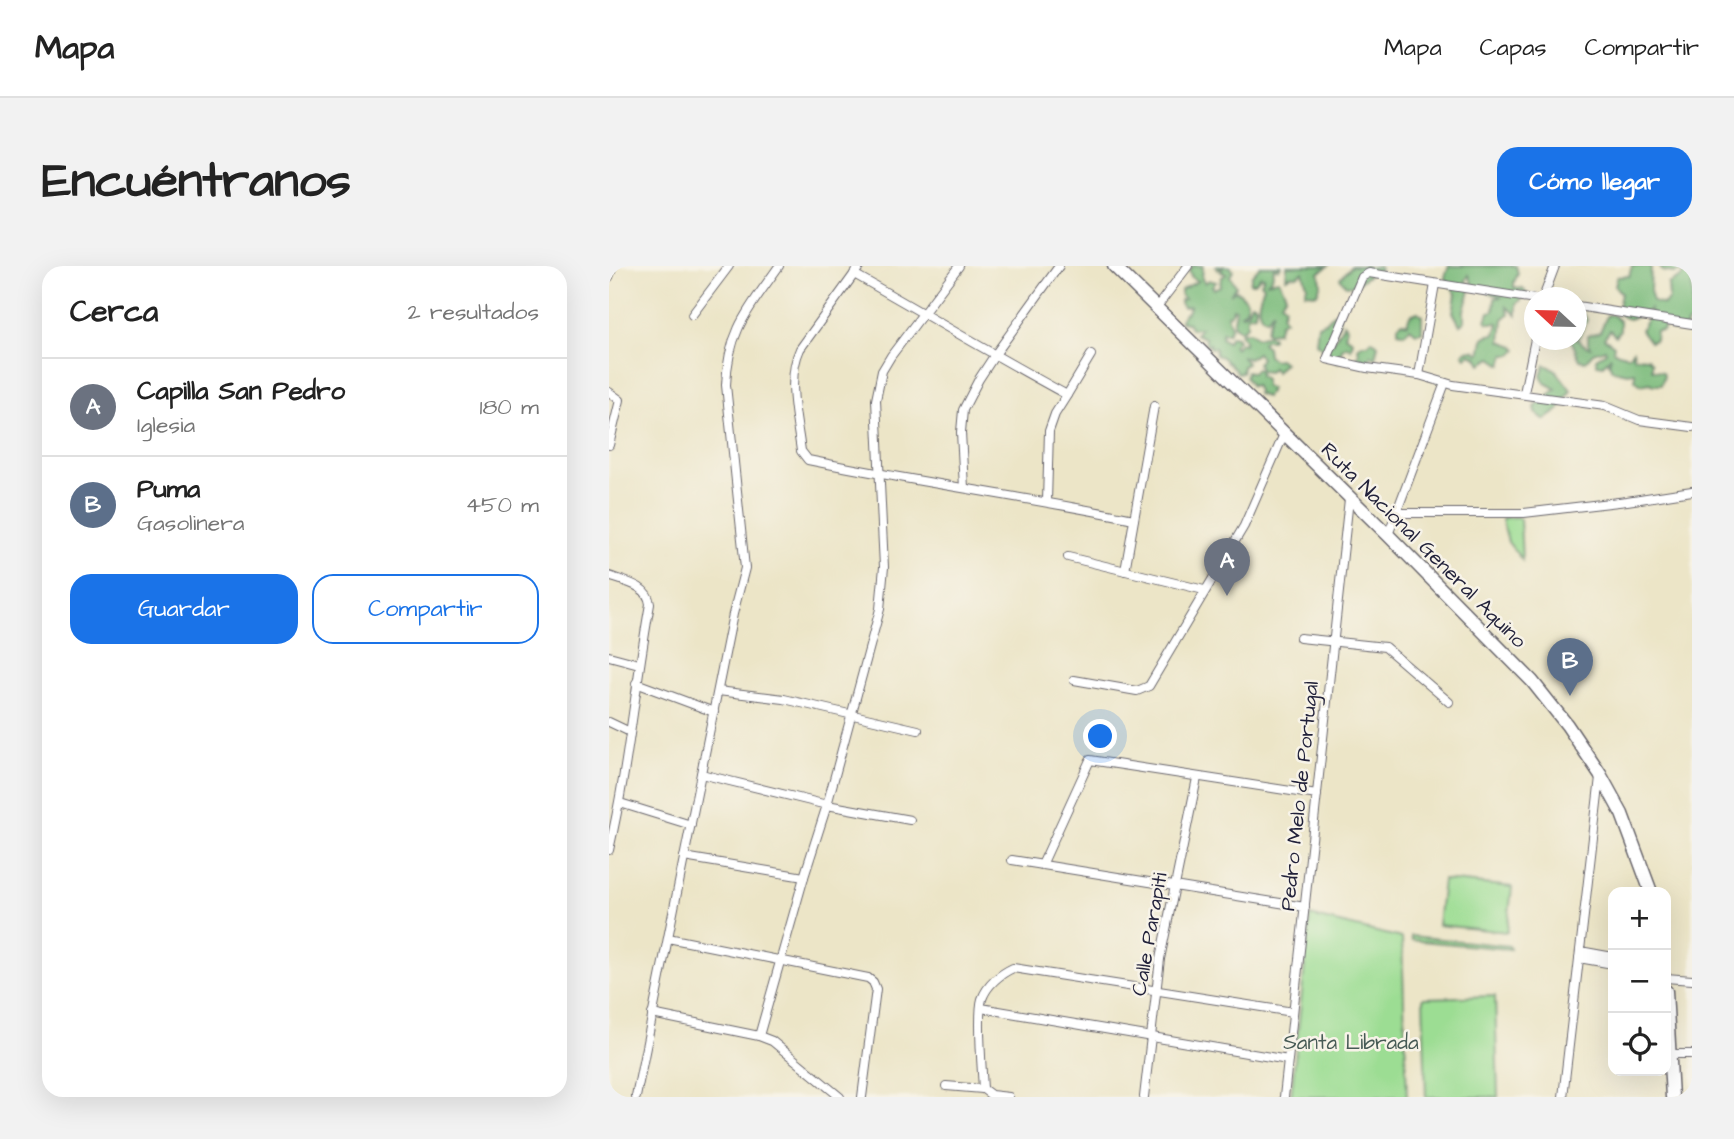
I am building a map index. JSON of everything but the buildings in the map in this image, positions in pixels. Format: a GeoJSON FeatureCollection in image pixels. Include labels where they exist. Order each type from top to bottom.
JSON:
{"type":"FeatureCollection","features":[{"type":"Feature","properties":{"kind":"highway","name":"Ruta Nacional General Aquino"},"geometry":{"type":"LineString","coordinates":[[1114,266],[1388,535],[1532,681],[1563,719],[1600,774],[1622,814],[1649,887]]}},
{"type":"Feature","properties":{"kind":"highway"},"geometry":{"type":"LineString","coordinates":[[1671,1076],[1672,1097]]}},
{"type":"Feature","properties":{"kind":"street"},"geometry":{"type":"LineString","coordinates":[[609,277],[613,266]]}},
{"type":"Feature","properties":{"kind":"street"},"geometry":{"type":"LineString","coordinates":[[692,315],[729,266]]}},
{"type":"Feature","properties":{"kind":"street"},"geometry":{"type":"LineString","coordinates":[[636,1097],[713,712],[745,568],[726,385],[727,365],[738,326],[779,266]]}},
{"type":"Feature","properties":{"kind":"street"},"geometry":{"type":"LineString","coordinates":[[860,266],[800,349],[795,360],[793,381],[801,451],[807,460],[1047,501],[1134,519]]}},
{"type":"Feature","properties":{"kind":"street"},"geometry":{"type":"LineString","coordinates":[[759,1036],[827,805],[880,609],[883,588],[875,416],[878,385],[891,356],[960,266]]}},
{"type":"Feature","properties":{"kind":"street"},"geometry":{"type":"LineString","coordinates":[[964,488],[961,432],[963,411],[994,356],[1059,266]]}},
{"type":"Feature","properties":{"kind":"street"},"geometry":{"type":"LineString","coordinates":[[1156,308],[1188,266]]}},
{"type":"Feature","properties":{"kind":"street"},"geometry":{"type":"LineString","coordinates":[[1547,287],[1555,266]]}},
{"type":"Feature","properties":{"kind":"street"},"geometry":{"type":"LineString","coordinates":[[1524,297],[1369,273],[1361,277],[1327,359],[1367,369],[1419,375],[1445,383],[1605,406],[1639,420],[1692,427]]}},
{"type":"Feature","properties":{"kind":"street"},"geometry":{"type":"LineString","coordinates":[[854,274],[994,356],[1067,395]]}},
{"type":"Feature","properties":{"kind":"street"},"geometry":{"type":"LineString","coordinates":[[1419,375],[1435,284]]}},
{"type":"Feature","properties":{"kind":"street"},"geometry":{"type":"LineString","coordinates":[[1587,308],[1692,324]]}},
{"type":"Feature","properties":{"kind":"street"},"geometry":{"type":"LineString","coordinates":[[1524,393],[1533,350]]}},
{"type":"Feature","properties":{"kind":"street"},"geometry":{"type":"LineString","coordinates":[[1047,501],[1049,431],[1055,414],[1091,355]]}},
{"type":"Feature","properties":{"kind":"street"},"geometry":{"type":"LineString","coordinates":[[1388,535],[1445,383]]}},
{"type":"Feature","properties":{"kind":"street"},"geometry":{"type":"LineString","coordinates":[[609,392],[620,400],[609,445]]}},
{"type":"Feature","properties":{"kind":"street"},"geometry":{"type":"LineString","coordinates":[[1125,571],[1154,406]]}},
{"type":"Feature","properties":{"kind":"street"},"geometry":{"type":"LineString","coordinates":[[1074,680],[1137,691],[1149,686],[1244,526],[1284,434]]}},
{"type":"Feature","properties":{"kind":"street"},"geometry":{"type":"LineString","coordinates":[[1396,513],[1524,513],[1627,502],[1692,491]]}},
{"type":"Feature","properties":{"kind":"street","name":"Pedro Melo de Portugal"},"geometry":{"type":"LineString","coordinates":[[1284,1097],[1349,499]]}},
{"type":"Feature","properties":{"kind":"street"},"geometry":{"type":"LineString","coordinates":[[1068,557],[1204,590]]}},
{"type":"Feature","properties":{"kind":"street"},"geometry":{"type":"LineString","coordinates":[[609,576],[645,590],[650,604],[620,803],[609,849]]}},
{"type":"Feature","properties":{"kind":"street"},"geometry":{"type":"LineString","coordinates":[[1300,638],[1385,647],[1449,702]]}},
{"type":"Feature","properties":{"kind":"street"},"geometry":{"type":"LineString","coordinates":[[609,656],[639,664]]}},
{"type":"Feature","properties":{"kind":"street"},"geometry":{"type":"LineString","coordinates":[[636,683],[713,712]]}},
{"type":"Feature","properties":{"kind":"street"},"geometry":{"type":"LineString","coordinates":[[718,691],[784,699],[918,730]]}},
{"type":"Feature","properties":{"kind":"street"},"geometry":{"type":"LineString","coordinates":[[609,722],[630,732]]}},
{"type":"Feature","properties":{"kind":"street"},"geometry":{"type":"LineString","coordinates":[[1042,865],[1090,760],[1317,795]]}},
{"type":"Feature","properties":{"kind":"street"},"geometry":{"type":"LineString","coordinates":[[701,774],[827,805],[910,820]]}},
{"type":"Feature","properties":{"kind":"street"},"geometry":{"type":"LineString","coordinates":[[1563,1097],[1600,774]]}},
{"type":"Feature","properties":{"kind":"street","name":"Calle Parapiti"},"geometry":{"type":"LineString","coordinates":[[1144,1097],[1156,989],[1197,778]]}},
{"type":"Feature","properties":{"kind":"street"},"geometry":{"type":"LineString","coordinates":[[620,803],[691,825]]}},
{"type":"Feature","properties":{"kind":"street"},"geometry":{"type":"LineString","coordinates":[[684,857],[804,877]]}},
{"type":"Feature","properties":{"kind":"street"},"geometry":{"type":"LineString","coordinates":[[1012,860],[1304,907]]}},
{"type":"Feature","properties":{"kind":"street"},"geometry":{"type":"LineString","coordinates":[[668,938],[868,978],[873,982],[876,989],[862,1097]]}},
{"type":"Feature","properties":{"kind":"street"},"geometry":{"type":"LineString","coordinates":[[1580,954],[1608,957]]}},
{"type":"Feature","properties":{"kind":"street"},"geometry":{"type":"LineString","coordinates":[[1580,954],[1608,962]]}},
{"type":"Feature","properties":{"kind":"street"},"geometry":{"type":"LineString","coordinates":[[988,1094],[982,999],[998,977],[1006,971],[1019,968],[1293,1012]]}},
{"type":"Feature","properties":{"kind":"street"},"geometry":{"type":"LineString","coordinates":[[1671,978],[1692,980]]}},
{"type":"Feature","properties":{"kind":"street"},"geometry":{"type":"LineString","coordinates":[[981,1008],[1288,1059]]}},
{"type":"Feature","properties":{"kind":"street"},"geometry":{"type":"LineString","coordinates":[[652,1014],[759,1036],[782,1048],[840,1097]]}},
{"type":"Feature","properties":{"kind":"street"},"geometry":{"type":"LineString","coordinates":[[1671,1054],[1692,1054]]}},
{"type":"Feature","properties":{"kind":"street"},"geometry":{"type":"LineString","coordinates":[[946,1086],[1009,1097]]}},
{"type":"Feature","properties":{"kind":"green space"},"geometry":{"type":"Polygon","coordinates":[[[1192,266],[1203,266],[1202,279],[1205,283],[1209,280],[1216,282],[1212,286],[1214,289],[1220,286],[1221,278],[1226,274],[1221,272],[1223,267],[1218,270],[1216,266],[1231,267],[1233,271],[1230,276],[1236,286],[1230,294],[1236,290],[1247,303],[1246,310],[1240,314],[1247,313],[1251,303],[1256,305],[1255,314],[1247,316],[1247,325],[1241,331],[1233,325],[1236,309],[1233,308],[1231,314],[1227,315],[1231,327],[1227,334],[1222,333],[1221,338],[1227,342],[1231,336],[1236,337],[1238,340],[1233,346],[1236,348],[1240,343],[1244,344],[1241,333],[1249,332],[1257,338],[1267,335],[1272,337],[1272,340],[1262,343],[1273,360],[1279,359],[1284,363],[1276,372],[1272,368],[1268,372],[1261,371],[1259,375],[1265,379],[1265,387],[1271,388],[1266,397],[1257,394],[1255,385],[1251,386],[1245,377],[1247,371],[1252,373],[1255,369],[1260,370],[1258,363],[1261,358],[1257,353],[1249,359],[1241,356],[1247,363],[1242,372],[1238,373],[1222,357],[1216,355],[1215,348],[1210,348],[1210,344],[1207,346],[1205,338],[1196,334],[1200,328],[1191,329],[1188,323],[1181,322],[1190,306],[1183,307],[1180,303],[1180,300],[1185,299],[1181,296],[1181,290],[1198,281],[1192,278],[1189,271],[1192,266]]]}},
{"type":"Feature","properties":{"kind":"green space"},"geometry":{"type":"Polygon","coordinates":[[[1260,266],[1281,266],[1279,269],[1274,268],[1272,278],[1268,282],[1279,280],[1286,295],[1281,303],[1285,307],[1282,315],[1285,320],[1280,323],[1277,332],[1266,331],[1273,311],[1267,319],[1262,317],[1259,309],[1264,277],[1261,276],[1255,283],[1250,283],[1252,275],[1260,266]]]}},
{"type":"Feature","properties":{"kind":"green space"},"geometry":{"type":"Polygon","coordinates":[[[1287,266],[1328,266],[1319,273],[1321,283],[1317,294],[1305,293],[1307,286],[1303,272],[1286,278],[1287,266]]]}},
{"type":"Feature","properties":{"kind":"green space"},"geometry":{"type":"Polygon","coordinates":[[[1351,266],[1380,268],[1377,274],[1372,273],[1355,285],[1346,286],[1340,278],[1351,266]]]}},
{"type":"Feature","properties":{"kind":"green space"},"geometry":{"type":"Polygon","coordinates":[[[1449,266],[1516,266],[1518,274],[1514,288],[1523,289],[1524,297],[1517,304],[1517,315],[1507,307],[1509,314],[1503,319],[1501,341],[1515,346],[1517,350],[1512,355],[1505,355],[1502,365],[1492,358],[1481,364],[1477,357],[1470,354],[1466,357],[1463,354],[1465,351],[1474,350],[1480,354],[1484,338],[1495,334],[1498,323],[1486,321],[1489,312],[1494,311],[1495,298],[1501,297],[1473,286],[1469,275],[1466,280],[1470,291],[1464,310],[1464,322],[1460,325],[1453,312],[1456,294],[1445,277],[1449,266]]]}},
{"type":"Feature","properties":{"kind":"green space"},"geometry":{"type":"Polygon","coordinates":[[[1632,266],[1651,266],[1650,291],[1653,302],[1664,305],[1669,298],[1668,284],[1681,277],[1685,270],[1674,273],[1662,271],[1660,266],[1692,266],[1692,321],[1687,324],[1684,332],[1672,330],[1666,324],[1662,331],[1656,331],[1655,340],[1650,342],[1641,330],[1650,309],[1629,319],[1621,315],[1618,309],[1621,293],[1615,286],[1617,277],[1629,276],[1632,266]]]}},
{"type":"Feature","properties":{"kind":"green space"},"geometry":{"type":"Polygon","coordinates":[[[1418,312],[1422,316],[1422,332],[1416,333],[1410,328],[1404,334],[1398,332],[1398,326],[1402,322],[1407,324],[1410,315],[1418,312]]]}},
{"type":"Feature","properties":{"kind":"green space"},"geometry":{"type":"Polygon","coordinates":[[[1334,313],[1339,316],[1339,322],[1329,343],[1332,344],[1344,323],[1347,327],[1345,336],[1353,341],[1351,349],[1347,346],[1342,349],[1338,362],[1316,343],[1318,325],[1326,322],[1334,313]]]}},
{"type":"Feature","properties":{"kind":"green space"},"geometry":{"type":"Polygon","coordinates":[[[1607,315],[1613,315],[1620,322],[1620,330],[1615,336],[1610,330],[1604,338],[1614,345],[1613,351],[1628,356],[1633,350],[1634,357],[1648,358],[1652,363],[1652,370],[1663,372],[1664,376],[1661,385],[1641,385],[1635,380],[1635,372],[1612,370],[1609,363],[1611,356],[1603,365],[1597,364],[1596,358],[1606,352],[1605,349],[1593,353],[1586,361],[1580,360],[1576,350],[1587,350],[1587,346],[1591,347],[1588,335],[1600,332],[1607,315]]]}},
{"type":"Feature","properties":{"kind":"green space"},"geometry":{"type":"Polygon","coordinates":[[[1372,340],[1378,345],[1375,358],[1371,355],[1368,364],[1363,364],[1363,358],[1360,363],[1354,363],[1359,354],[1358,348],[1372,340]]]}},
{"type":"Feature","properties":{"kind":"green space"},"geometry":{"type":"Polygon","coordinates":[[[1545,365],[1555,369],[1571,390],[1559,410],[1545,420],[1536,413],[1535,407],[1556,389],[1545,383],[1541,375],[1545,365]]]}},
{"type":"Feature","properties":{"kind":"green space"},"geometry":{"type":"Polygon","coordinates":[[[1517,517],[1520,519],[1522,560],[1508,542],[1502,520],[1517,517]]]}},
{"type":"Feature","properties":{"kind":"green space"},"geometry":{"type":"Polygon","coordinates":[[[1443,880],[1512,887],[1507,932],[1438,925],[1443,880]]]}},
{"type":"Feature","properties":{"kind":"green space","name":"Santa Librada"},"geometry":{"type":"Polygon","coordinates":[[[1310,916],[1402,938],[1407,1097],[1291,1097],[1310,916]]]}},
{"type":"Feature","properties":{"kind":"green space"},"geometry":{"type":"Polygon","coordinates":[[[1411,936],[1509,946],[1510,949],[1411,940],[1411,936]]]}},
{"type":"Feature","properties":{"kind":"green space"},"geometry":{"type":"Polygon","coordinates":[[[1495,996],[1498,1097],[1426,1097],[1423,998],[1495,996]]]}},
{"type":"Feature","properties":{"kind":"place","name":"Capilla San Pedro"},"geometry":{"type":"Point","coordinates":[1227,596]}},
{"type":"Feature","properties":{"kind":"place","name":"Puma"},"geometry":{"type":"Point","coordinates":[1570,696]}}]}
